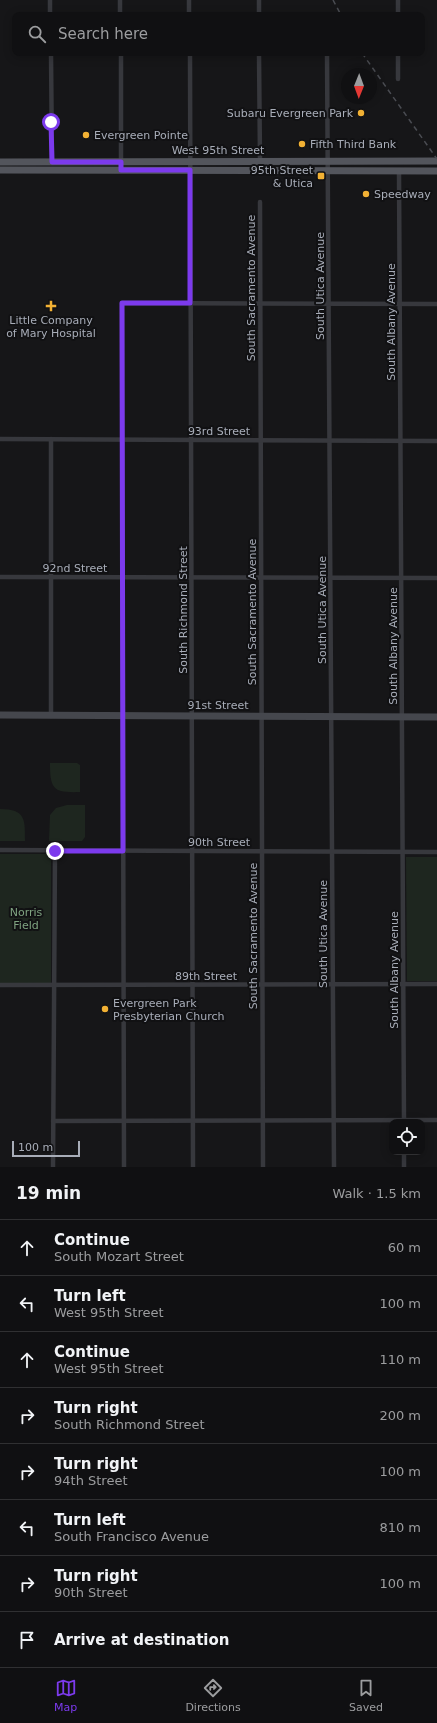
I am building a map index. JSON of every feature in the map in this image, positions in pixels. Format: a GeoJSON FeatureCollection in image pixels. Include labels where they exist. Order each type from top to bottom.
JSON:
{"type":"FeatureCollection","features":[{"type":"Feature","properties":{"kind":"main road","name":"West 95th Street"},"geometry":{"type":"LineString","coordinates":[[0,162],[329,160],[437,161]]}},
{"type":"Feature","properties":{"kind":"main road","name":"West 95th Street"},"geometry":{"type":"LineString","coordinates":[[0,170],[437,171]]}},
{"type":"Feature","properties":{"kind":"street"},"geometry":{"type":"LineString","coordinates":[[50,0],[50,12]]}},
{"type":"Feature","properties":{"kind":"street"},"geometry":{"type":"LineString","coordinates":[[120,0],[120,12]]}},
{"type":"Feature","properties":{"kind":"street"},"geometry":{"type":"LineString","coordinates":[[189,0],[190,12]]}},
{"type":"Feature","properties":{"kind":"street"},"geometry":{"type":"LineString","coordinates":[[259,0],[259,12]]}},
{"type":"Feature","properties":{"kind":"street"},"geometry":{"type":"LineString","coordinates":[[398,0],[398,12]]}},
{"type":"Feature","properties":{"kind":"street"},"geometry":{"type":"LineString","coordinates":[[51,56],[52,162]]}},
{"type":"Feature","properties":{"kind":"street"},"geometry":{"type":"LineString","coordinates":[[120,56],[121,170]]}},
{"type":"Feature","properties":{"kind":"street","name":"South Richmond Street"},"geometry":{"type":"LineString","coordinates":[[190,56],[193,1167]]}},
{"type":"Feature","properties":{"kind":"street"},"geometry":{"type":"LineString","coordinates":[[259,56],[260,161]]}},
{"type":"Feature","properties":{"kind":"street","name":"South Utica Avenue"},"geometry":{"type":"LineString","coordinates":[[327,56],[330,303],[330,578],[334,1167]]}},
{"type":"Feature","properties":{"kind":"street"},"geometry":{"type":"LineString","coordinates":[[398,56],[398,79]]}},
{"type":"Feature","properties":{"kind":"street","name":"South Albany Avenue"},"geometry":{"type":"LineString","coordinates":[[399,170],[404,1119]]}},
{"type":"Feature","properties":{"kind":"street","name":"South Sacramento Avenue"},"geometry":{"type":"LineString","coordinates":[[260,202],[263,1167]]}},
{"type":"Feature","properties":{"kind":"street"},"geometry":{"type":"LineString","coordinates":[[124,1167],[122,303],[437,304]]}},
{"type":"Feature","properties":{"kind":"street","name":"93rd Street"},"geometry":{"type":"LineString","coordinates":[[0,439],[437,441]]}},
{"type":"Feature","properties":{"kind":"street"},"geometry":{"type":"LineString","coordinates":[[51,439],[51,716]]}},
{"type":"Feature","properties":{"kind":"street","name":"92nd Street"},"geometry":{"type":"LineString","coordinates":[[0,577],[437,578]]}},
{"type":"Feature","properties":{"kind":"street","name":"91st Street"},"geometry":{"type":"LineString","coordinates":[[0,715],[437,717]]}},
{"type":"Feature","properties":{"kind":"street","name":"90th Street"},"geometry":{"type":"LineString","coordinates":[[0,850],[437,852]]}},
{"type":"Feature","properties":{"kind":"street"},"geometry":{"type":"LineString","coordinates":[[53,1167],[55,851]]}},
{"type":"Feature","properties":{"kind":"street","name":"89th Street"},"geometry":{"type":"LineString","coordinates":[[0,985],[437,984]]}},
{"type":"Feature","properties":{"kind":"street"},"geometry":{"type":"LineString","coordinates":[[425,1120],[437,1120]]}},
{"type":"Feature","properties":{"kind":"street"},"geometry":{"type":"LineString","coordinates":[[54,1121],[389,1121]]}},
{"type":"Feature","properties":{"kind":"street"},"geometry":{"type":"LineString","coordinates":[[404,1155],[404,1167]]}},
{"type":"Feature","properties":{"kind":"green space"},"geometry":{"type":"Polygon","coordinates":[[[50,763],[77,763],[80,765],[80,792],[64,792],[55,788],[51,779],[50,763]]]}},
{"type":"Feature","properties":{"kind":"green space"},"geometry":{"type":"Polygon","coordinates":[[[67,805],[85,805],[85,837],[82,841],[49,841],[50,815],[56,808],[67,805]]]}},
{"type":"Feature","properties":{"kind":"green space"},"geometry":{"type":"Polygon","coordinates":[[[0,809],[15,811],[22,817],[25,827],[25,841],[0,841],[0,809]]]}},
{"type":"Feature","properties":{"kind":"green space","name":"Norris Field"},"geometry":{"type":"Polygon","coordinates":[[[0,854],[51,854],[51,983],[0,983],[0,854]]]}},
{"type":"Feature","properties":{"kind":"green space"},"geometry":{"type":"Polygon","coordinates":[[[406,857],[437,857],[437,981],[407,981],[406,857]]]}},
{"type":"Feature","properties":{"kind":"railway"},"geometry":{"type":"LineString","coordinates":[[333,0],[339,12]]}},
{"type":"Feature","properties":{"kind":"railway"},"geometry":{"type":"LineString","coordinates":[[364,56],[437,159]]}},
{"type":"Feature","properties":{"kind":"place","name":"Subaru Evergreen Park"},"geometry":{"type":"Point","coordinates":[361,113]}},
{"type":"Feature","properties":{"kind":"place","name":"Evergreen Pointe"},"geometry":{"type":"Point","coordinates":[86,135]}},
{"type":"Feature","properties":{"kind":"place","name":"Fifth Third Bank"},"geometry":{"type":"Point","coordinates":[302,144]}},
{"type":"Feature","properties":{"kind":"place","name":"95th Street & Utica"},"geometry":{"type":"Point","coordinates":[321,176]}},
{"type":"Feature","properties":{"kind":"place","name":"Speedway"},"geometry":{"type":"Point","coordinates":[366,194]}},
{"type":"Feature","properties":{"kind":"place","name":"Little Company of Mary Hospital"},"geometry":{"type":"Point","coordinates":[51,306]}},
{"type":"Feature","properties":{"kind":"place","name":"Evergreen Park Presbyterian Church"},"geometry":{"type":"Point","coordinates":[105,1009]}},
{"type":"Feature","properties":{"kind":"route"},"geometry":{"type":"LineString","coordinates":[[51,122],[52,162],[121,162],[121,170],[190,170],[190,303],[122,303],[123,851],[55,851]]}}]}
